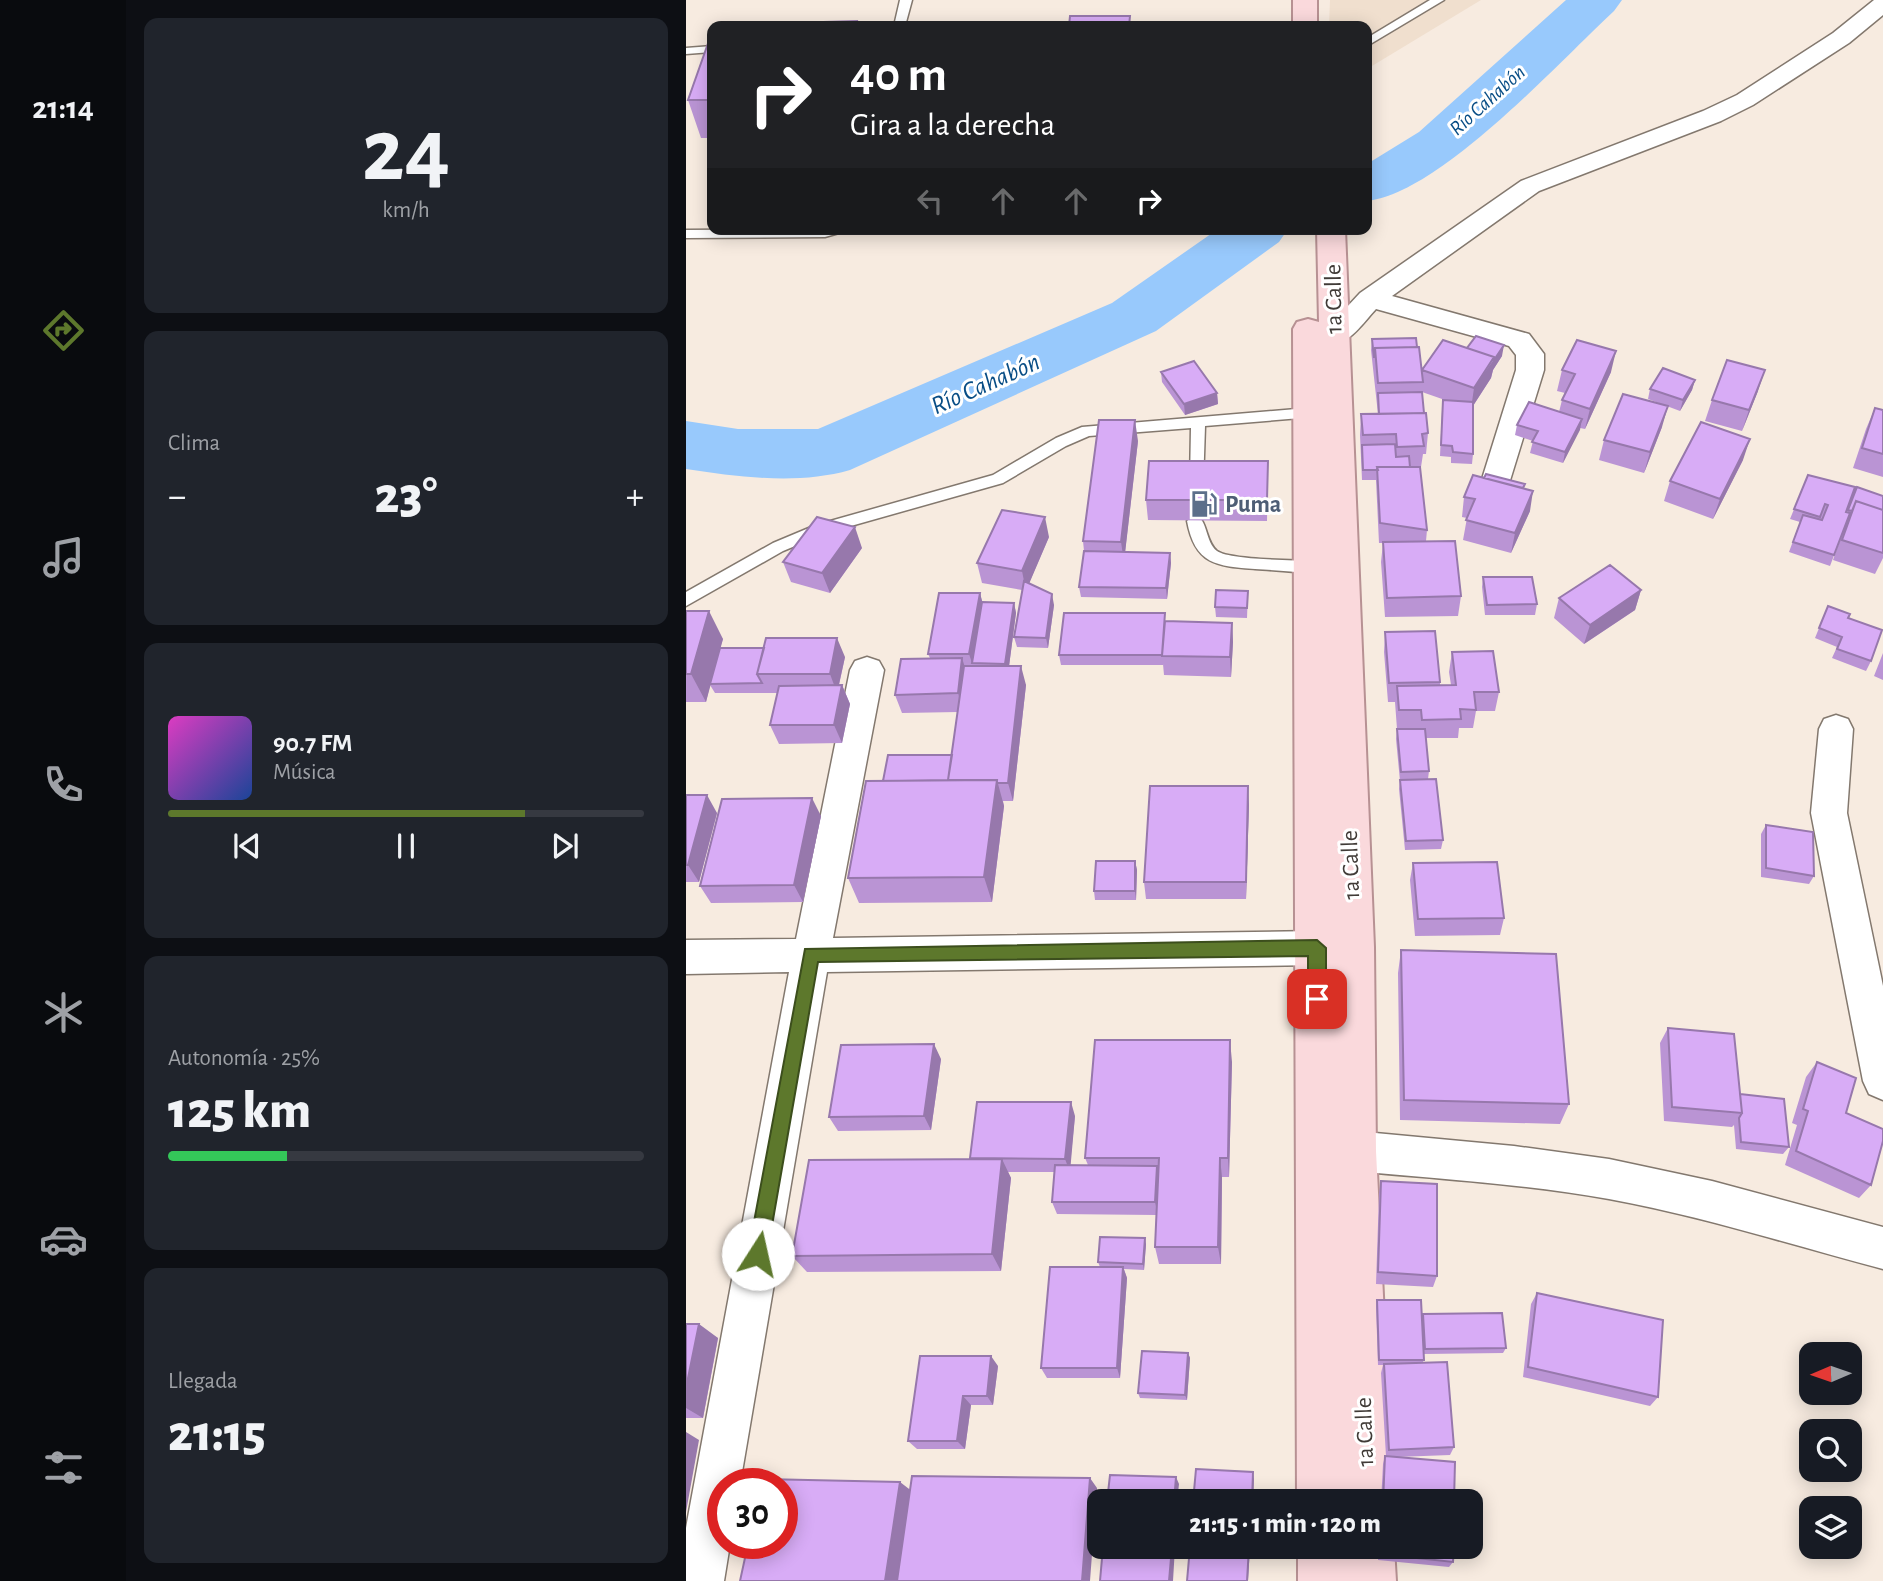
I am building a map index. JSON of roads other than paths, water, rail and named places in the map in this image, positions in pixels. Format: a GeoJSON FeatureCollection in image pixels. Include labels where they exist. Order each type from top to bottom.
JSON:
{"type":"FeatureCollection","features":[{"type":"Feature","properties":{"kind":"main road"},"geometry":{"type":"LineString","coordinates":[[1305,0],[1305,21]]}},
{"type":"Feature","properties":{"kind":"main road"},"geometry":{"type":"LineString","coordinates":[[1326,0],[1326,21]]}},
{"type":"Feature","properties":{"kind":"main road","name":"1a Calle"},"geometry":{"type":"LineString","coordinates":[[1308,235],[1320,271],[1334,337],[1353,947],[1354,1152],[1367,1489]]}},
{"type":"Feature","properties":{"kind":"main road","name":"1a Calle"},"geometry":{"type":"LineString","coordinates":[[1323,1489],[1316,1153],[1317,948],[1308,413],[1320,271],[1329,235]]}},
{"type":"Feature","properties":{"kind":"main road"},"geometry":{"type":"LineString","coordinates":[[1324,1559],[1324,1581]]}},
{"type":"Feature","properties":{"kind":"main road"},"geometry":{"type":"LineString","coordinates":[[1369,1559],[1370,1581]]}},
{"type":"Feature","properties":{"kind":"street"},"geometry":{"type":"LineString","coordinates":[[1334,337],[1370,299],[1530,186],[1745,100],[1840,38],[1883,5]]}},
{"type":"Feature","properties":{"kind":"street"},"geometry":{"type":"LineString","coordinates":[[1370,299],[1519,340],[1526,346],[1530,354],[1530,370],[1497,479]]}},
{"type":"Feature","properties":{"kind":"street"},"geometry":{"type":"LineString","coordinates":[[700,1581],[811,955],[867,670]]}},
{"type":"Feature","properties":{"kind":"street"},"geometry":{"type":"LineString","coordinates":[[1836,729],[1829,813],[1883,1081]]}},
{"type":"Feature","properties":{"kind":"street"},"geometry":{"type":"LineString","coordinates":[[686,957],[1317,948]]}},
{"type":"Feature","properties":{"kind":"street"},"geometry":{"type":"LineString","coordinates":[[1354,1152],[1538,1168],[1609,1179],[1683,1195],[1883,1248]]}},
{"type":"Feature","properties":{"kind":"lane"},"geometry":{"type":"LineString","coordinates":[[901,21],[906,0]]}},
{"type":"Feature","properties":{"kind":"lane"},"geometry":{"type":"LineString","coordinates":[[1409,0],[1421,9]]}},
{"type":"Feature","properties":{"kind":"lane"},"geometry":{"type":"LineString","coordinates":[[1372,40],[1438,0]]}},
{"type":"Feature","properties":{"kind":"lane"},"geometry":{"type":"LineString","coordinates":[[686,51],[707,49]]}},
{"type":"Feature","properties":{"kind":"lane"},"geometry":{"type":"LineString","coordinates":[[686,234],[707,234]]}},
{"type":"Feature","properties":{"kind":"lane"},"geometry":{"type":"LineString","coordinates":[[686,600],[778,547],[821,529],[998,479],[1061,442],[1087,431],[1308,413]]}},
{"type":"Feature","properties":{"kind":"lane"},"geometry":{"type":"LineString","coordinates":[[1198,421],[1198,482]]}},
{"type":"Feature","properties":{"kind":"lane"},"geometry":{"type":"LineString","coordinates":[[1195,521],[1200,544],[1214,558],[1311,568]]}},
{"type":"Feature","properties":{"kind":"waterway","name":"Río Cahabón"},"geometry":{"type":"LineString","coordinates":[[1372,183],[1439,144],[1596,0]]}},
{"type":"Feature","properties":{"kind":"waterway","name":"Río Cahabón"},"geometry":{"type":"LineString","coordinates":[[686,445],[738,453],[826,453],[1134,317],[1250,235]]}},
{"type":"Feature","properties":{"kind":"place","name":"Puma"},"geometry":{"type":"Point","coordinates":[1204,504]}}]}
